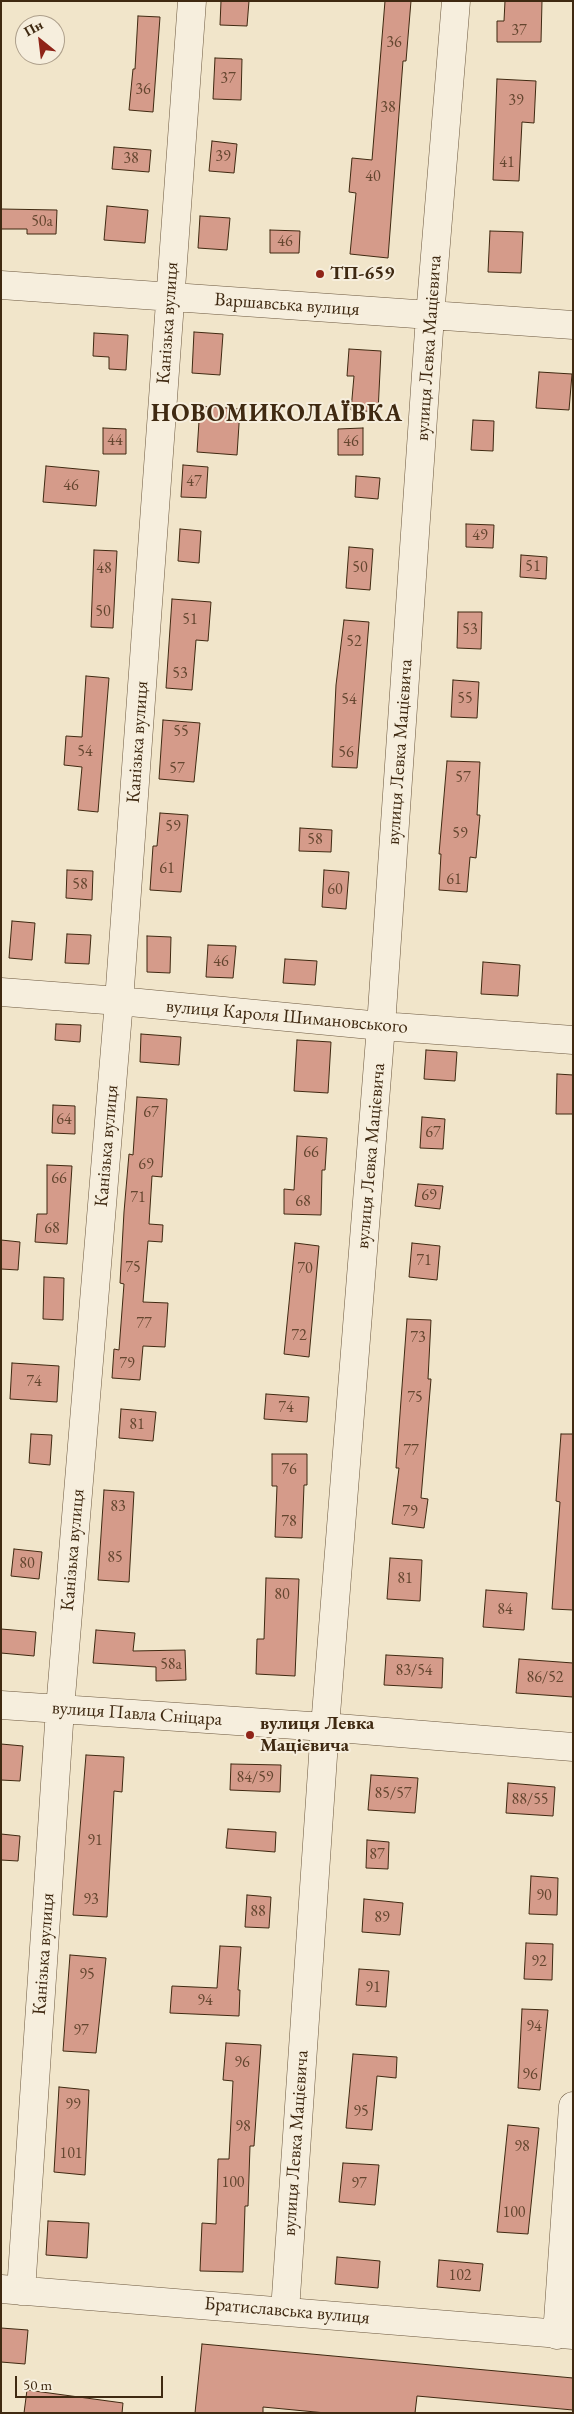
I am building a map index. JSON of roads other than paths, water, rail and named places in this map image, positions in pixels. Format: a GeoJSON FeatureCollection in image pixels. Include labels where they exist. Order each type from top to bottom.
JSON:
{"type":"FeatureCollection","features":[{"type":"Feature","properties":{"kind":"street","name":"Канізька вулиця"},"geometry":{"type":"LineString","coordinates":[[11,2290],[119,1000],[192,1]]}},
{"type":"Feature","properties":{"kind":"street","name":"вулиця Левка Мацієвича"},"geometry":{"type":"LineString","coordinates":[[285,2311],[325,1727],[381,1026],[430,316],[456,1]]}},
{"type":"Feature","properties":{"kind":"street","name":"Варшавська вулиця"},"geometry":{"type":"LineString","coordinates":[[1,285],[573,325]]}},
{"type":"Feature","properties":{"kind":"street","name":"вулиця Кароля Шимановського"},"geometry":{"type":"LineString","coordinates":[[1,992],[119,1000],[381,1026],[573,1040]]}},
{"type":"Feature","properties":{"kind":"street","name":"вулиця Павла Сніцара"},"geometry":{"type":"LineString","coordinates":[[1,1705],[325,1727],[573,1747]]}},
{"type":"Feature","properties":{"kind":"street"},"geometry":{"type":"LineString","coordinates":[[565,2335],[573,2106]]}},
{"type":"Feature","properties":{"kind":"street","name":"Братиславська вулиця"},"geometry":{"type":"LineString","coordinates":[[11,2290],[565,2335]]}},
{"type":"Feature","properties":{"kind":"place","name":"ТП-659"},"geometry":{"type":"Point","coordinates":[320,274]}},
{"type":"Feature","properties":{"kind":"place","name":"вулиця Левка Мацієвича"},"geometry":{"type":"Point","coordinates":[250,1735]}},
{"type":"Feature","properties":{"kind":"district","name":"НОВОМИКОЛАЇВКА"},"geometry":{"type":"Point","coordinates":[277,414]}}]}
